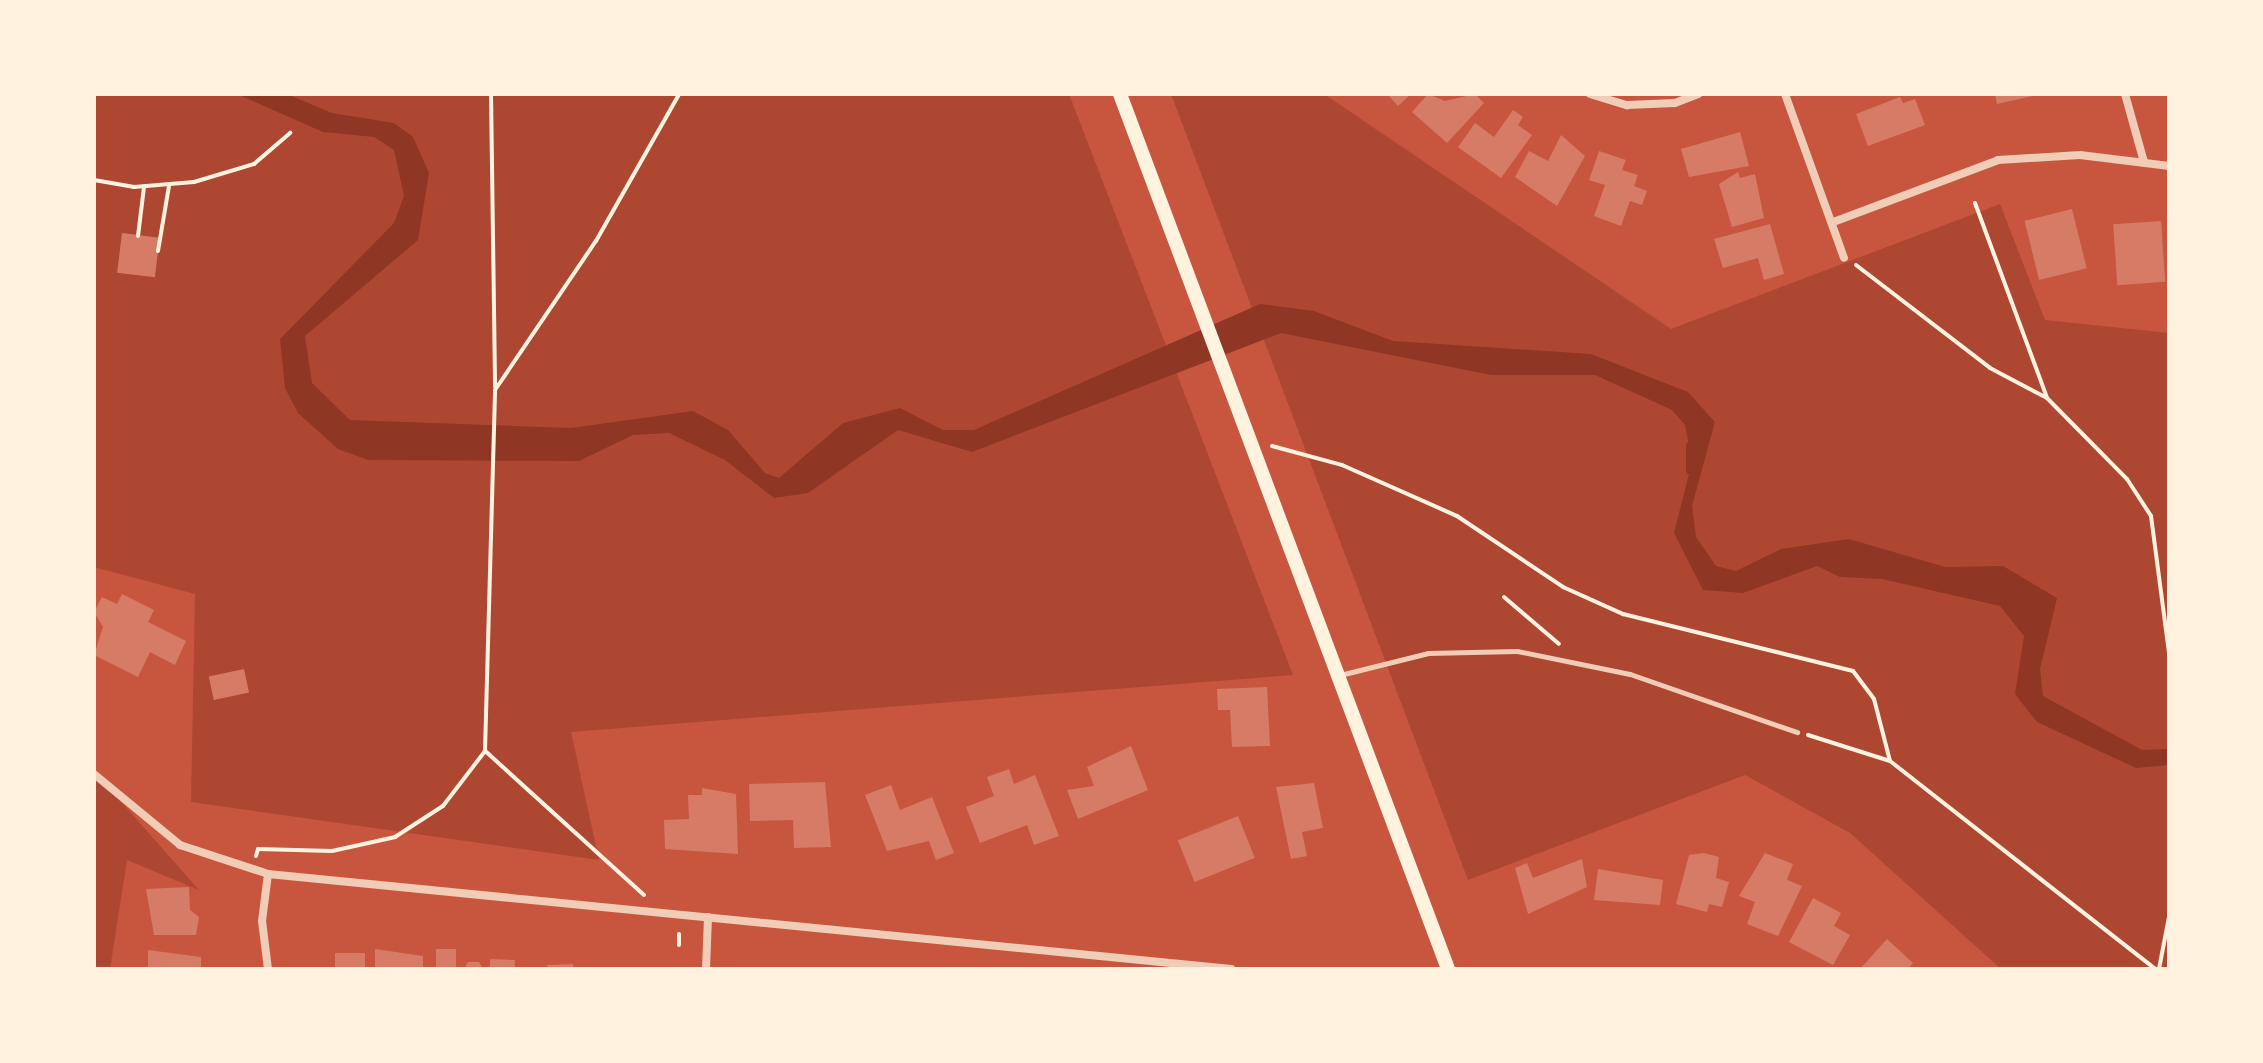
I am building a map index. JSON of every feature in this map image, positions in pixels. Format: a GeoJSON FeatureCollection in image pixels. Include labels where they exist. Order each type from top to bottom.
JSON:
{"type":"FeatureCollection","features":[{"type":"Feature","properties":{"kind":"main road"},"geometry":{"type":"LineString","coordinates":[[1120,94],[1448,969]]}},
{"type":"Feature","properties":{"kind":"street"},"geometry":{"type":"LineString","coordinates":[[1590,94],[1627,105],[1675,103],[1698,94]]}},
{"type":"Feature","properties":{"kind":"street"},"geometry":{"type":"LineString","coordinates":[[1785,94],[1836,221],[1844,258]]}},
{"type":"Feature","properties":{"kind":"street"},"geometry":{"type":"LineString","coordinates":[[2125,94],[2144,162]]}},
{"type":"Feature","properties":{"kind":"street"},"geometry":{"type":"LineString","coordinates":[[1836,221],[1998,160],[2080,155],[2169,166]]}},
{"type":"Feature","properties":{"kind":"street"},"geometry":{"type":"LineString","coordinates":[[94,774],[180,845],[268,874],[1231,969]]}},
{"type":"Feature","properties":{"kind":"street"},"geometry":{"type":"LineString","coordinates":[[268,874],[262,921],[268,969]]}},
{"type":"Feature","properties":{"kind":"street"},"geometry":{"type":"LineString","coordinates":[[706,969],[708,917]]}},
{"type":"Feature","properties":{"kind":"lane"},"geometry":{"type":"LineString","coordinates":[[1339,675],[1428,653],[1517,651],[1582,664],[1797,732]]}},
{"type":"Feature","properties":{"kind":"path"},"geometry":{"type":"LineString","coordinates":[[450,94],[506,94]]}},
{"type":"Feature","properties":{"kind":"path"},"geometry":{"type":"LineString","coordinates":[[256,856],[258,849],[319,852],[395,837],[443,806],[485,751],[495,390],[491,94]]}},
{"type":"Feature","properties":{"kind":"path"},"geometry":{"type":"LineString","coordinates":[[495,390],[596,241],[679,94]]}},
{"type":"Feature","properties":{"kind":"path"},"geometry":{"type":"LineString","coordinates":[[94,180],[144,187],[169,186],[254,164],[290,133]]}},
{"type":"Feature","properties":{"kind":"path"},"geometry":{"type":"LineString","coordinates":[[158,251],[169,186]]}},
{"type":"Feature","properties":{"kind":"path"},"geometry":{"type":"LineString","coordinates":[[138,236],[144,187]]}},
{"type":"Feature","properties":{"kind":"path"},"geometry":{"type":"LineString","coordinates":[[1975,203],[2047,398]]}},
{"type":"Feature","properties":{"kind":"path"},"geometry":{"type":"LineString","coordinates":[[1844,258],[1990,368],[2047,398],[2127,479],[2151,516],[2169,653]]}},
{"type":"Feature","properties":{"kind":"path"},"geometry":{"type":"LineString","coordinates":[[1252,444],[1342,465],[1457,516],[1563,587],[1623,614],[1853,671],[1874,699],[1890,761]]}},
{"type":"Feature","properties":{"kind":"path"},"geometry":{"type":"LineString","coordinates":[[1504,597],[1582,664]]}},
{"type":"Feature","properties":{"kind":"path"},"geometry":{"type":"LineString","coordinates":[[1797,732],[1890,761],[2157,969],[2169,917]]}},
{"type":"Feature","properties":{"kind":"path"},"geometry":{"type":"LineString","coordinates":[[485,751],[644,896]]}},
{"type":"Feature","properties":{"kind":"path"},"geometry":{"type":"LineString","coordinates":[[679,934],[679,945]]}},
{"type":"Feature","properties":{"kind":"shaded area"},"geometry":{"type":"Polygon","coordinates":[[[94,94],[1069,94],[1293,675],[571,732],[599,860],[191,802],[195,594],[94,567],[94,94]]]}},
{"type":"Feature","properties":{"kind":"shaded area"},"geometry":{"type":"Polygon","coordinates":[[[237,94],[287,94],[332,113],[394,123],[413,137],[429,173],[418,240],[305,336],[312,383],[350,420],[571,428],[693,411],[728,430],[765,473],[779,478],[843,423],[900,408],[943,430],[974,430],[1260,304],[1314,311],[1393,341],[1591,354],[1688,392],[1715,422],[1692,506],[1696,537],[1716,566],[1736,571],[1781,549],[1849,539],[1945,567],[2003,566],[2057,598],[2040,669],[2043,696],[2142,750],[2169,749],[2169,765],[2136,768],[2037,722],[2015,694],[2024,636],[2000,606],[1882,579],[1840,577],[1817,566],[1743,593],[1703,590],[1674,533],[1692,462],[1685,425],[1672,410],[1595,375],[1491,375],[1281,333],[972,452],[898,430],[808,493],[774,498],[725,460],[669,433],[633,435],[579,461],[368,460],[338,449],[298,413],[285,388],[280,339],[394,223],[404,196],[394,150],[374,137],[323,132],[237,94]]]}},
{"type":"Feature","properties":{"kind":"shaded area"},"geometry":{"type":"Polygon","coordinates":[[[1171,94],[1324,94],[1671,329],[2000,204],[2045,320],[2169,333],[2169,969],[2001,969],[1850,833],[1745,775],[1468,880],[1171,94]]]}},
{"type":"Feature","properties":{"kind":"shaded area"},"geometry":{"type":"Polygon","coordinates":[[[94,771],[199,890],[127,860],[110,969],[94,969],[94,771]]]}},
{"type":"Feature","properties":{"kind":"building"},"geometry":{"type":"Polygon","coordinates":[[[1387,94],[1411,94],[1398,106],[1387,94]]]}},
{"type":"Feature","properties":{"kind":"building"},"geometry":{"type":"Polygon","coordinates":[[[1428,94],[1445,101],[1475,94],[1484,103],[1447,143],[1412,112],[1428,94]]]}},
{"type":"Feature","properties":{"kind":"building"},"geometry":{"type":"Polygon","coordinates":[[[1995,94],[2037,94],[2037,95],[1997,104],[1995,94]]]}},
{"type":"Feature","properties":{"kind":"building"},"geometry":{"type":"Polygon","coordinates":[[[1900,97],[1903,103],[1915,99],[1925,125],[1868,146],[1856,114],[1900,97]]]}},
{"type":"Feature","properties":{"kind":"building"},"geometry":{"type":"Polygon","coordinates":[[[1513,110],[1523,117],[1518,125],[1532,135],[1501,178],[1458,147],[1475,123],[1494,137],[1513,110]]]}},
{"type":"Feature","properties":{"kind":"building"},"geometry":{"type":"Polygon","coordinates":[[[1740,132],[1749,166],[1689,177],[1681,149],[1740,132]]]}},
{"type":"Feature","properties":{"kind":"building"},"geometry":{"type":"Polygon","coordinates":[[[1561,135],[1585,156],[1557,206],[1515,177],[1529,151],[1548,161],[1561,135]]]}},
{"type":"Feature","properties":{"kind":"building"},"geometry":{"type":"Polygon","coordinates":[[[1599,151],[1626,160],[1622,170],[1638,175],[1634,186],[1647,191],[1642,205],[1630,201],[1621,226],[1594,216],[1605,185],[1589,180],[1599,151]]]}},
{"type":"Feature","properties":{"kind":"building"},"geometry":{"type":"Polygon","coordinates":[[[1738,172],[1740,178],[1755,174],[1764,218],[1732,227],[1719,184],[1738,172]]]}},
{"type":"Feature","properties":{"kind":"building"},"geometry":{"type":"Polygon","coordinates":[[[2072,209],[2087,268],[2039,280],[2024,221],[2072,209]]]}},
{"type":"Feature","properties":{"kind":"building"},"geometry":{"type":"Polygon","coordinates":[[[2161,221],[2165,282],[2117,285],[2113,224],[2161,221]]]}},
{"type":"Feature","properties":{"kind":"building"},"geometry":{"type":"Polygon","coordinates":[[[1770,224],[1784,274],[1764,280],[1758,258],[1723,268],[1714,239],[1770,224]]]}},
{"type":"Feature","properties":{"kind":"building"},"geometry":{"type":"Polygon","coordinates":[[[122,233],[160,238],[155,277],[117,273],[122,233]]]}},
{"type":"Feature","properties":{"kind":"building"},"geometry":{"type":"Polygon","coordinates":[[[122,594],[154,610],[148,622],[186,641],[175,665],[150,652],[138,677],[94,655],[103,627],[94,612],[102,597],[117,604],[122,594]]]}},
{"type":"Feature","properties":{"kind":"building"},"geometry":{"type":"Polygon","coordinates":[[[244,669],[249,692],[214,700],[209,676],[244,669]]]}},
{"type":"Feature","properties":{"kind":"building"},"geometry":{"type":"Polygon","coordinates":[[[1267,687],[1270,746],[1232,747],[1230,710],[1218,710],[1217,689],[1267,687]]]}},
{"type":"Feature","properties":{"kind":"building"},"geometry":{"type":"Polygon","coordinates":[[[1131,746],[1148,790],[1078,819],[1067,790],[1094,786],[1087,767],[1131,746]]]}},
{"type":"Feature","properties":{"kind":"building"},"geometry":{"type":"Polygon","coordinates":[[[1009,769],[1014,784],[1035,775],[1059,836],[1034,845],[1027,825],[980,843],[966,807],[994,796],[987,777],[1009,769]]]}},
{"type":"Feature","properties":{"kind":"building"},"geometry":{"type":"Polygon","coordinates":[[[825,782],[831,847],[794,848],[793,820],[750,821],[749,784],[825,782]]]}},
{"type":"Feature","properties":{"kind":"building"},"geometry":{"type":"Polygon","coordinates":[[[1314,783],[1323,828],[1302,832],[1307,856],[1291,859],[1276,787],[1314,783]]]}},
{"type":"Feature","properties":{"kind":"building"},"geometry":{"type":"Polygon","coordinates":[[[891,785],[900,810],[932,797],[954,853],[936,860],[929,841],[887,851],[865,795],[891,785]]]}},
{"type":"Feature","properties":{"kind":"building"},"geometry":{"type":"Polygon","coordinates":[[[702,788],[736,794],[738,854],[665,849],[664,820],[689,819],[688,795],[702,795],[702,788]]]}},
{"type":"Feature","properties":{"kind":"building"},"geometry":{"type":"Polygon","coordinates":[[[1238,816],[1255,858],[1195,882],[1178,840],[1238,816]]]}},
{"type":"Feature","properties":{"kind":"building"},"geometry":{"type":"Polygon","coordinates":[[[1704,853],[1719,857],[1716,878],[1729,882],[1722,907],[1709,904],[1707,912],[1676,904],[1689,855],[1704,853]]]}},
{"type":"Feature","properties":{"kind":"building"},"geometry":{"type":"Polygon","coordinates":[[[1765,853],[1793,864],[1787,880],[1802,886],[1778,936],[1747,924],[1755,902],[1739,896],[1765,853]]]}},
{"type":"Feature","properties":{"kind":"building"},"geometry":{"type":"Polygon","coordinates":[[[1582,859],[1587,887],[1528,914],[1515,868],[1527,863],[1533,878],[1582,859]]]}},
{"type":"Feature","properties":{"kind":"building"},"geometry":{"type":"Polygon","coordinates":[[[1598,869],[1663,880],[1660,905],[1594,900],[1598,869]]]}},
{"type":"Feature","properties":{"kind":"building"},"geometry":{"type":"Polygon","coordinates":[[[189,887],[190,910],[199,917],[196,935],[154,935],[146,889],[189,887]]]}},
{"type":"Feature","properties":{"kind":"building"},"geometry":{"type":"Polygon","coordinates":[[[1813,898],[1841,913],[1834,926],[1850,935],[1833,965],[1789,942],[1813,898]]]}},
{"type":"Feature","properties":{"kind":"building"},"geometry":{"type":"Polygon","coordinates":[[[1887,939],[1913,963],[1908,969],[1860,969],[1887,939]]]}},
{"type":"Feature","properties":{"kind":"building"},"geometry":{"type":"Polygon","coordinates":[[[375,949],[423,956],[423,969],[375,969],[375,949]]]}},
{"type":"Feature","properties":{"kind":"building"},"geometry":{"type":"Polygon","coordinates":[[[436,949],[456,949],[456,969],[436,969],[436,949]]]}},
{"type":"Feature","properties":{"kind":"building"},"geometry":{"type":"Polygon","coordinates":[[[148,950],[201,957],[201,969],[148,969],[148,950]]]}},
{"type":"Feature","properties":{"kind":"building"},"geometry":{"type":"Polygon","coordinates":[[[335,953],[365,953],[365,969],[335,969],[335,953]]]}},
{"type":"Feature","properties":{"kind":"building"},"geometry":{"type":"Polygon","coordinates":[[[490,959],[515,960],[515,969],[490,969],[490,959]]]}},
{"type":"Feature","properties":{"kind":"building"},"geometry":{"type":"Polygon","coordinates":[[[468,962],[479,962],[483,969],[464,969],[468,962]]]}},
{"type":"Feature","properties":{"kind":"building"},"geometry":{"type":"Polygon","coordinates":[[[573,964],[573,969],[548,969],[547,965],[573,964]]]}},
{"type":"Feature","properties":{"kind":"waterway"},"geometry":{"type":"LineString","coordinates":[[1689,445],[1689,470]]}}]}
